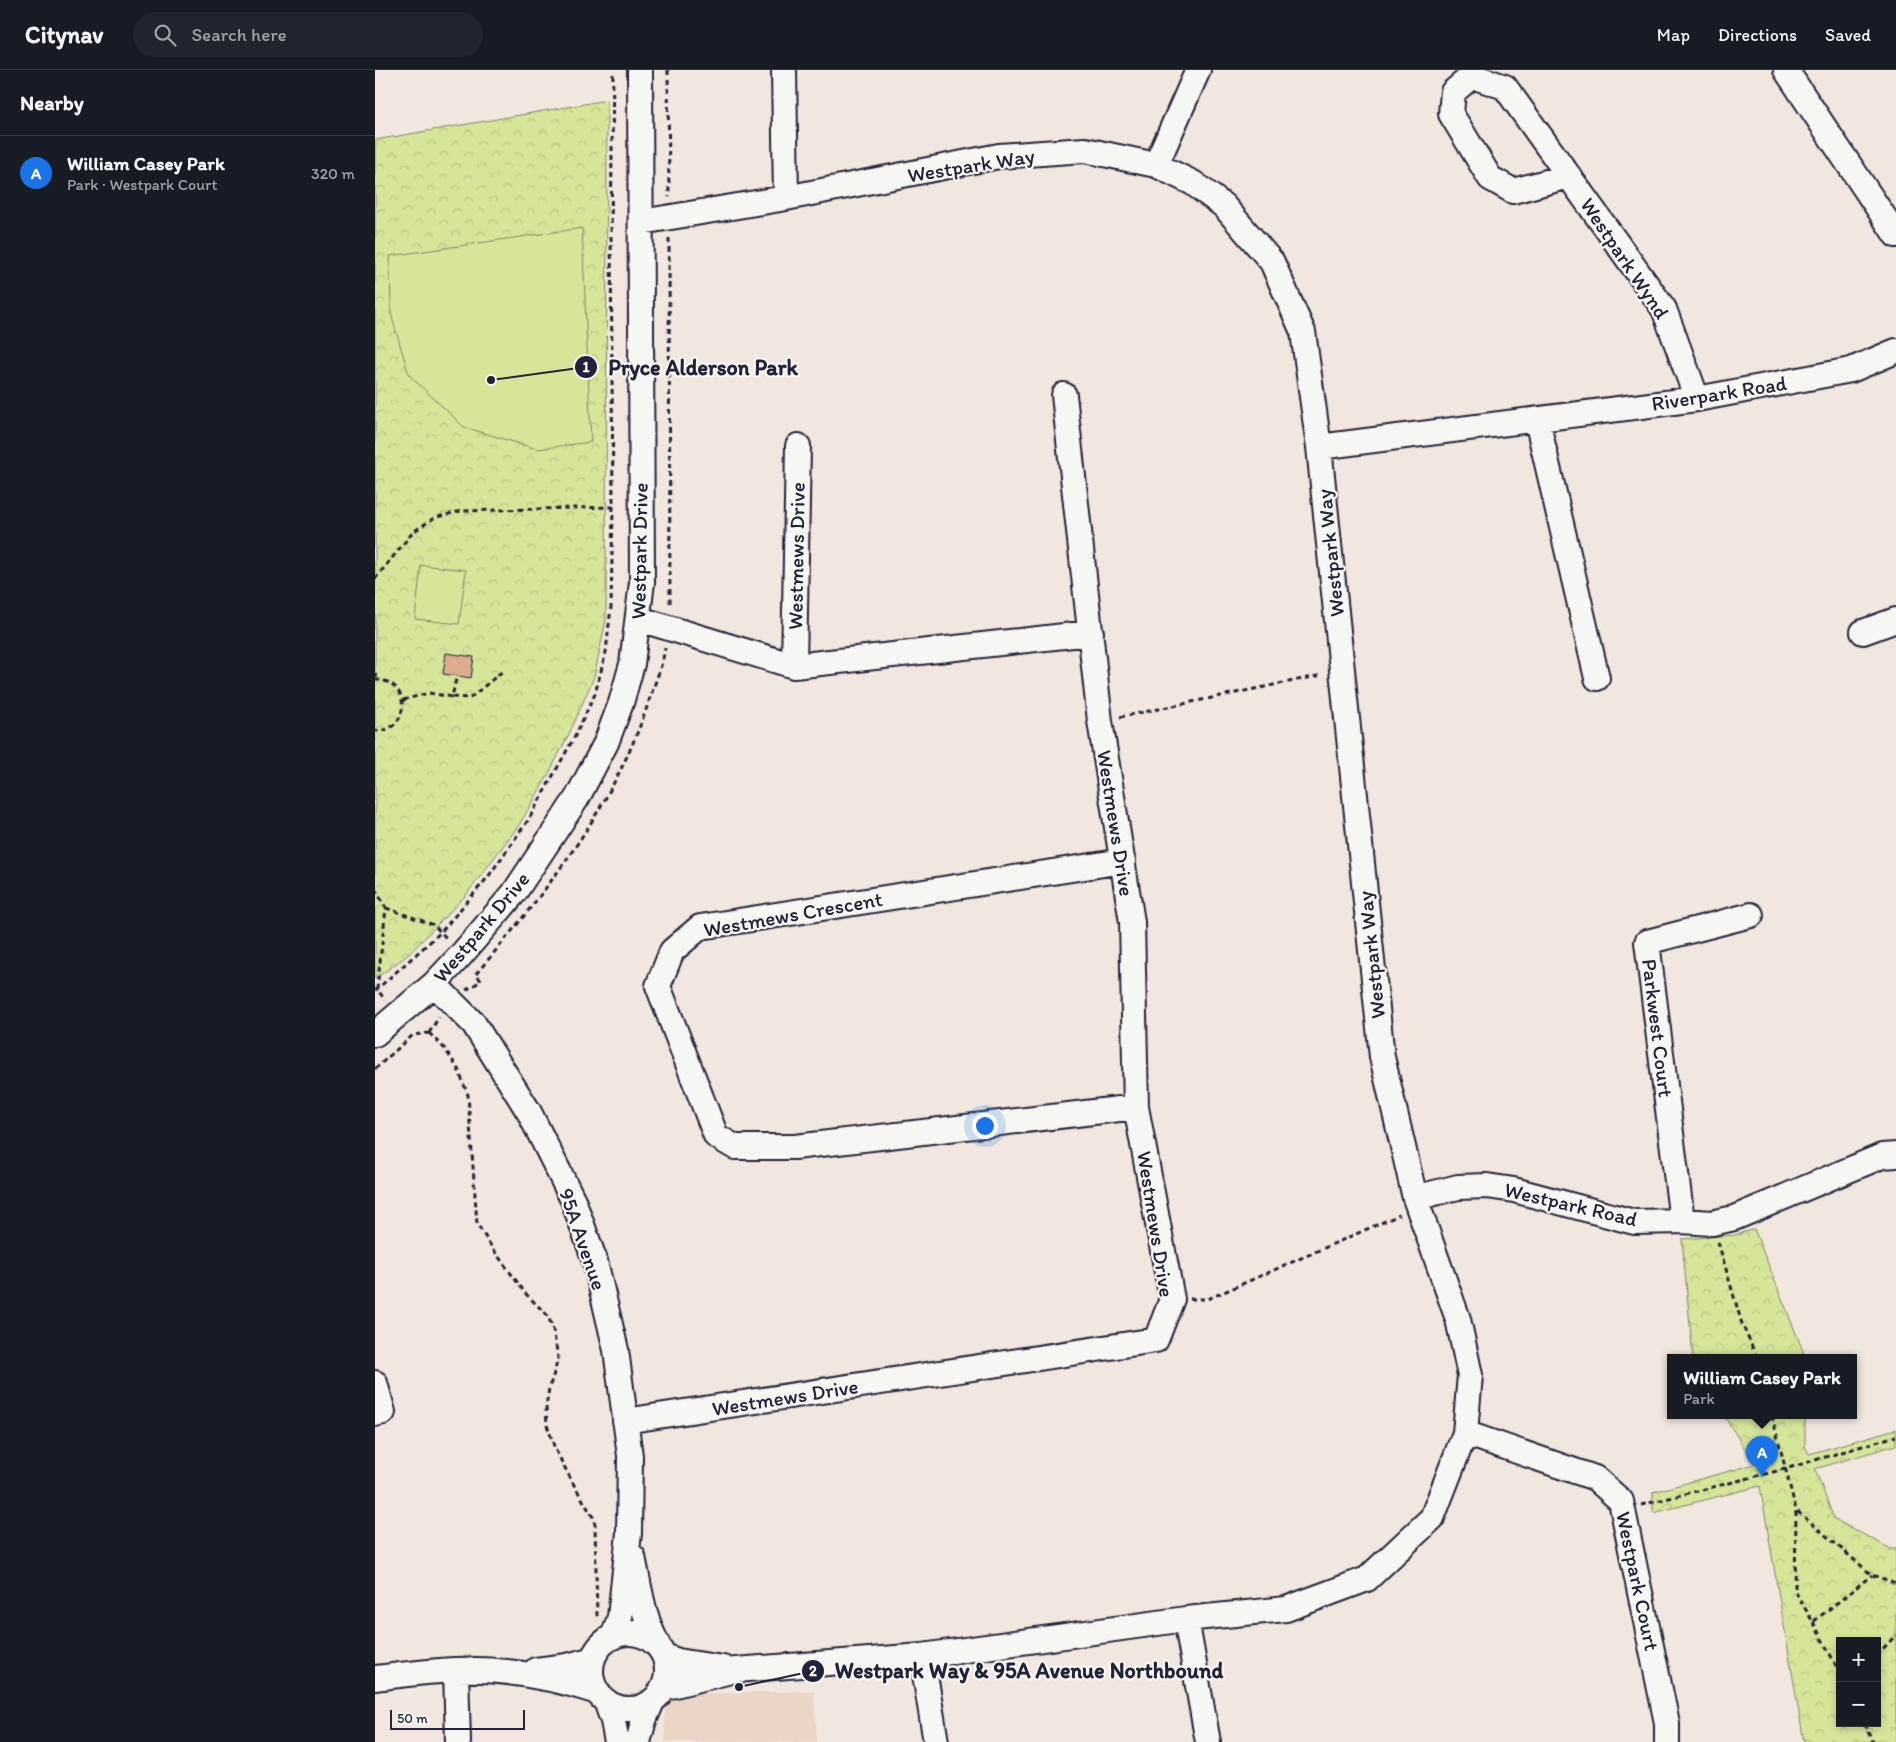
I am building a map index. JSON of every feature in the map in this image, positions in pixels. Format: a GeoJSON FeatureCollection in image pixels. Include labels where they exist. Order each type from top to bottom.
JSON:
{"type":"FeatureCollection","features":[{"type":"Feature","properties":{"kind":"street","name":"Westpark Drive"},"geometry":{"type":"LineString","coordinates":[[375,1034],[434,984],[514,893],[577,798],[602,751],[621,703],[632,664],[643,582],[640,70]]}},
{"type":"Feature","properties":{"kind":"street"},"geometry":{"type":"LineString","coordinates":[[784,70],[786,198]]}},
{"type":"Feature","properties":{"kind":"street"},"geometry":{"type":"LineString","coordinates":[[1156,165],[1198,70]]}},
{"type":"Feature","properties":{"kind":"street"},"geometry":{"type":"LineString","coordinates":[[1786,70],[1896,235]]}},
{"type":"Feature","properties":{"kind":"street","name":"Westpark Wynd"},"geometry":{"type":"LineString","coordinates":[[1569,176],[1513,192],[1490,178],[1451,114],[1453,92],[1472,76],[1505,87],[1569,176],[1664,309],[1697,399]]}},
{"type":"Feature","properties":{"kind":"street","name":"Westpark Way"},"geometry":{"type":"LineString","coordinates":[[641,222],[786,198],[999,156],[1085,150],[1156,165],[1193,184],[1224,206],[1272,262],[1303,332],[1319,447],[1382,1057],[1415,1198],[1458,1320],[1470,1375],[1465,1433],[1432,1518],[1367,1579],[1286,1609],[1186,1618],[922,1656],[735,1670],[691,1664],[662,1653]]}},
{"type":"Feature","properties":{"kind":"street","name":"Riverpark Road"},"geometry":{"type":"LineString","coordinates":[[1319,447],[1697,399],[1851,370],[1896,351]]}},
{"type":"Feature","properties":{"kind":"street","name":"Westmews Drive"},"geometry":{"type":"LineString","coordinates":[[625,1421],[1156,1340],[1172,1300],[1136,1107],[1132,922],[1100,721],[1064,395]]}},
{"type":"Feature","properties":{"kind":"street"},"geometry":{"type":"LineString","coordinates":[[1537,420],[1597,678]]}},
{"type":"Feature","properties":{"kind":"street","name":"Westmews Drive"},"geometry":{"type":"LineString","coordinates":[[794,666],[798,446]]}},
{"type":"Feature","properties":{"kind":"street","name":"Westmews Drive"},"geometry":{"type":"LineString","coordinates":[[639,619],[794,666],[1091,633]]}},
{"type":"Feature","properties":{"kind":"street"},"geometry":{"type":"LineString","coordinates":[[1863,632],[1896,620]]}},
{"type":"Feature","properties":{"kind":"street","name":"Westmews Crescent"},"geometry":{"type":"LineString","coordinates":[[1123,861],[700,926],[672,951],[658,986],[717,1136],[735,1147],[795,1147],[1136,1107]]}},
{"type":"Feature","properties":{"kind":"street","name":"Parkwest Court"},"geometry":{"type":"LineString","coordinates":[[1682,1221],[1647,942],[1751,915]]}},
{"type":"Feature","properties":{"kind":"street","name":"95A Avenue"},"geometry":{"type":"LineString","coordinates":[[434,984],[474,1024],[529,1112],[573,1200],[595,1261],[616,1350],[629,1456],[629,1533],[620,1617],[605,1631]]}},
{"type":"Feature","properties":{"kind":"street","name":"Westpark Road"},"geometry":{"type":"LineString","coordinates":[[1415,1198],[1458,1187],[1487,1186],[1514,1190],[1634,1222],[1682,1221],[1712,1223],[1734,1218],[1881,1156],[1896,1155]]}},
{"type":"Feature","properties":{"kind":"street"},"geometry":{"type":"LineString","coordinates":[[375,1383],[383,1412],[375,1414]]}},
{"type":"Feature","properties":{"kind":"street","name":"Westpark Court"},"geometry":{"type":"LineString","coordinates":[[1465,1433],[1595,1478],[1621,1501],[1667,1723],[1667,1742]]}},
{"type":"Feature","properties":{"kind":"street","name":"95A Avenue"},"geometry":{"type":"LineString","coordinates":[[629,1533],[645,1617],[649,1630],[662,1653]]}},
{"type":"Feature","properties":{"kind":"street"},"geometry":{"type":"LineString","coordinates":[[1186,1618],[1208,1742]]}},
{"type":"Feature","properties":{"kind":"street"},"geometry":{"type":"LineString","coordinates":[[617,1742],[613,1721],[602,1696],[594,1685],[591,1672],[593,1660],[604,1644],[605,1631],[645,1636],[662,1653],[667,1665],[667,1677],[644,1720],[638,1742]]}},
{"type":"Feature","properties":{"kind":"street"},"geometry":{"type":"LineString","coordinates":[[922,1656],[936,1742]]}},
{"type":"Feature","properties":{"kind":"street"},"geometry":{"type":"LineString","coordinates":[[515,1673],[593,1660]]}},
{"type":"Feature","properties":{"kind":"street"},"geometry":{"type":"LineString","coordinates":[[375,1678],[456,1670],[515,1673],[546,1678],[602,1696],[621,1709],[634,1709],[658,1695]]}},
{"type":"Feature","properties":{"kind":"street"},"geometry":{"type":"LineString","coordinates":[[456,1670],[458,1742]]}},
{"type":"Feature","properties":{"kind":"street","name":"Westpark Way"},"geometry":{"type":"LineString","coordinates":[[658,1695],[735,1670]]}},
{"type":"Feature","properties":{"kind":"path"},"geometry":{"type":"LineString","coordinates":[[376,990],[441,932],[488,877],[529,819],[576,734],[595,694],[606,652],[611,607],[613,507],[611,234],[613,70]]}},
{"type":"Feature","properties":{"kind":"path"},"geometry":{"type":"LineString","coordinates":[[375,579],[413,532],[435,518],[461,511],[613,507]]}},
{"type":"Feature","properties":{"kind":"path"},"geometry":{"type":"LineString","coordinates":[[403,700],[429,693],[470,698],[504,670]]}},
{"type":"Feature","properties":{"kind":"path"},"geometry":{"type":"LineString","coordinates":[[1100,721],[1342,671]]}},
{"type":"Feature","properties":{"kind":"path"},"geometry":{"type":"LineString","coordinates":[[375,672],[377,680],[394,686],[403,700],[401,717],[396,724],[389,728],[375,731]]}},
{"type":"Feature","properties":{"kind":"path"},"geometry":{"type":"LineString","coordinates":[[452,697],[455,679]]}},
{"type":"Feature","properties":{"kind":"path"},"geometry":{"type":"LineString","coordinates":[[375,889],[386,908],[376,990],[413,1036]]}},
{"type":"Feature","properties":{"kind":"path"},"geometry":{"type":"LineString","coordinates":[[386,908],[434,925],[462,954],[476,974]]}},
{"type":"Feature","properties":{"kind":"path"},"geometry":{"type":"LineString","coordinates":[[375,1069],[413,1036],[429,1033],[445,1049],[458,1069],[470,1106],[477,1224],[526,1294],[548,1316],[553,1328],[558,1357],[549,1388],[546,1407],[547,1425],[559,1456],[593,1517],[595,1524],[605,1631]]}},
{"type":"Feature","properties":{"kind":"path"},"geometry":{"type":"LineString","coordinates":[[1172,1300],[1207,1299],[1397,1216],[1415,1198]]}},
{"type":"Feature","properties":{"kind":"path"},"geometry":{"type":"LineString","coordinates":[[1712,1223],[1743,1324],[1755,1354]]}},
{"type":"Feature","properties":{"kind":"path"},"geometry":{"type":"LineString","coordinates":[[1773,1419],[1796,1510],[1795,1591],[1836,1665]]}},
{"type":"Feature","properties":{"kind":"path"},"geometry":{"type":"LineString","coordinates":[[1623,1510],[1785,1469],[1896,1436]]}},
{"type":"Feature","properties":{"kind":"path"},"geometry":{"type":"LineString","coordinates":[[1796,1510],[1871,1575],[1896,1583]]}},
{"type":"Feature","properties":{"kind":"path"},"geometry":{"type":"LineString","coordinates":[[1813,1622],[1871,1575]]}},
{"type":"Feature","properties":{"kind":"path"},"geometry":{"type":"LineString","coordinates":[[1881,1651],[1896,1635]]}},
{"type":"Feature","properties":{"kind":"path"},"geometry":{"type":"LineString","coordinates":[[1866,1727],[1873,1742]]}},
{"type":"Feature","properties":{"kind":"shaded area"},"geometry":{"type":"Polygon","coordinates":[[[814,1691],[817,1742],[665,1742],[665,1702],[678,1694],[814,1691]]]}},
{"type":"Feature","properties":{"kind":"green space"},"geometry":{"type":"Polygon","coordinates":[[[607,100],[606,620],[594,677],[570,732],[546,779],[519,825],[466,895],[409,954],[375,979],[375,140],[607,100]]]}},
{"type":"Feature","properties":{"kind":"green space"},"geometry":{"type":"Polygon","coordinates":[[[582,228],[591,442],[537,449],[464,427],[409,375],[391,314],[390,256],[582,228]]]}},
{"type":"Feature","properties":{"kind":"green space"},"geometry":{"type":"Polygon","coordinates":[[[421,565],[466,570],[459,624],[415,619],[421,565]]]}},
{"type":"Feature","properties":{"kind":"green space"},"geometry":{"type":"Polygon","coordinates":[[[1754,1229],[1803,1354],[1693,1354],[1682,1239],[1735,1235],[1754,1229]]]}},
{"type":"Feature","properties":{"kind":"green space"},"geometry":{"type":"Polygon","coordinates":[[[1726,1419],[1805,1419],[1805,1446],[1809,1454],[1896,1429],[1896,1445],[1815,1469],[1834,1519],[1891,1549],[1896,1549],[1896,1742],[1804,1742],[1760,1486],[1653,1513],[1653,1492],[1755,1464],[1726,1419]]]}},
{"type":"Feature","properties":{"kind":"building"},"geometry":{"type":"Polygon","coordinates":[[[446,653],[474,657],[471,678],[443,674],[446,653]]]}},
{"type":"Feature","properties":{"kind":"place","name":"Pryce Alderson Park"},"geometry":{"type":"Point","coordinates":[491,380]}},
{"type":"Feature","properties":{"kind":"place","name":"William Casey Park"},"geometry":{"type":"Point","coordinates":[1762,1477]}},
{"type":"Feature","properties":{"kind":"place","name":"Westpark Way & 95A Avenue Northbound"},"geometry":{"type":"Point","coordinates":[739,1687]}}]}
